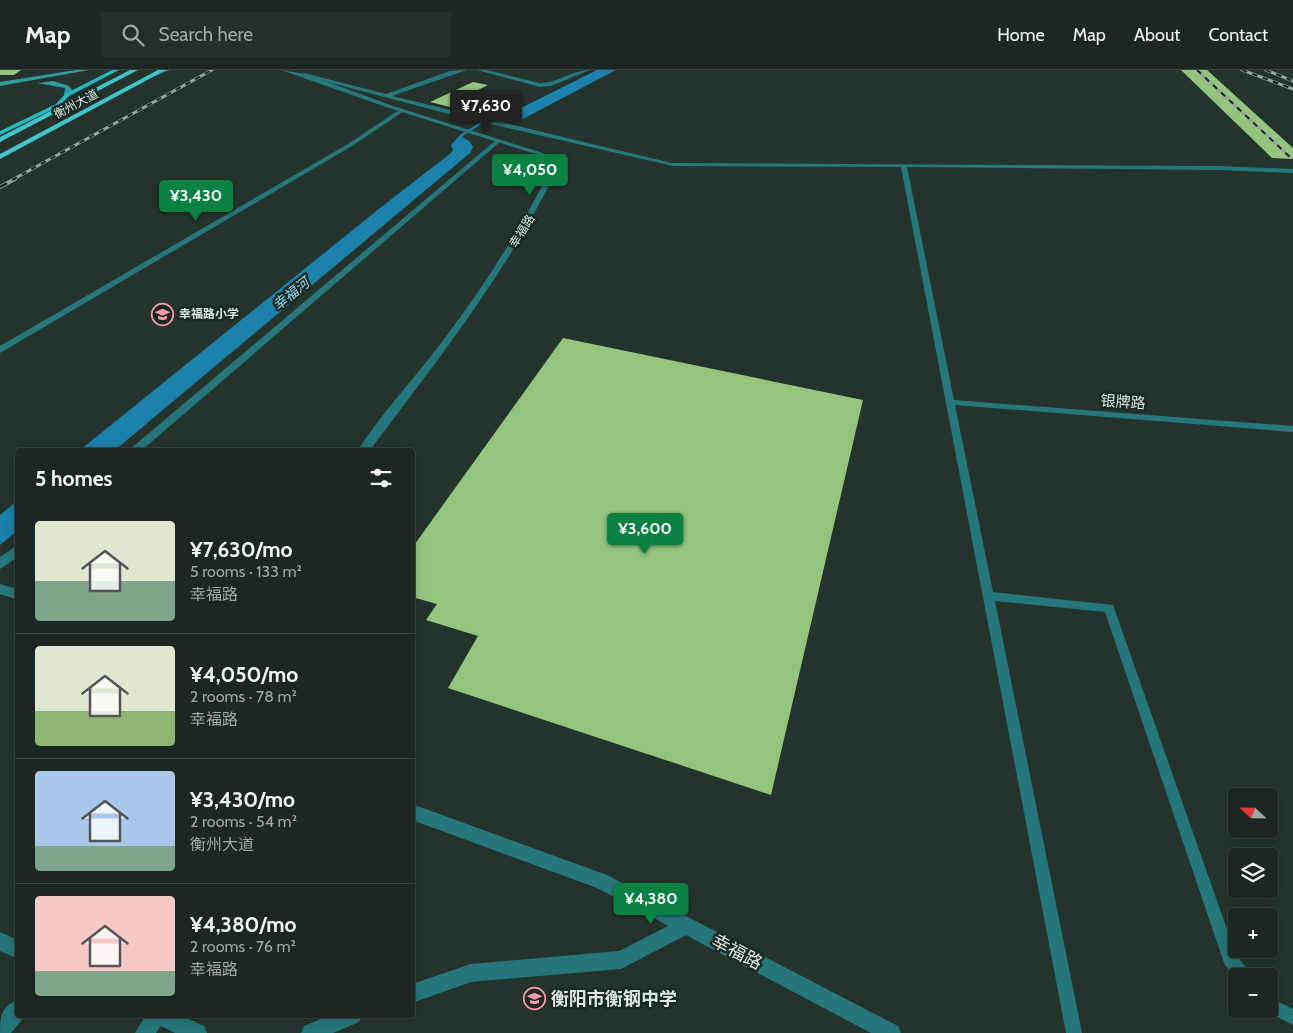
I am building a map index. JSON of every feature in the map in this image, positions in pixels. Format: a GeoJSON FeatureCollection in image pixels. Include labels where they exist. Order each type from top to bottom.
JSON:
{"type":"FeatureCollection","features":[{"type":"Feature","properties":{"kind":"highway","name":"衡州大道"},"geometry":{"type":"LineString","coordinates":[[0,140],[59,107],[135,70]]}},
{"type":"Feature","properties":{"kind":"highway","name":"衡州大道"},"geometry":{"type":"LineString","coordinates":[[0,157],[163,70]]}},
{"type":"Feature","properties":{"kind":"main road"},"geometry":{"type":"LineString","coordinates":[[0,84],[86,70]]}},
{"type":"Feature","properties":{"kind":"main road"},"geometry":{"type":"LineString","coordinates":[[67,95],[116,70]]}},
{"type":"Feature","properties":{"kind":"main road"},"geometry":{"type":"LineString","coordinates":[[0,87],[53,83],[67,87],[69,90],[59,107],[0,134]]}},
{"type":"Feature","properties":{"kind":"street"},"geometry":{"type":"LineString","coordinates":[[154,75],[168,70]]}},
{"type":"Feature","properties":{"kind":"street","name":"幸福路"},"geometry":{"type":"LineString","coordinates":[[284,70],[544,155],[554,169],[540,202],[487,287],[366,448]]}},
{"type":"Feature","properties":{"kind":"street"},"geometry":{"type":"LineString","coordinates":[[386,96],[452,72],[464,70]]}},
{"type":"Feature","properties":{"kind":"street"},"geometry":{"type":"LineString","coordinates":[[480,70],[540,85],[556,83],[587,70]]}},
{"type":"Feature","properties":{"kind":"street"},"geometry":{"type":"LineString","coordinates":[[304,75],[464,116],[673,164]]}},
{"type":"Feature","properties":{"kind":"street"},"geometry":{"type":"LineString","coordinates":[[0,350],[350,145],[402,110]]}},
{"type":"Feature","properties":{"kind":"street"},"geometry":{"type":"LineString","coordinates":[[137,448],[498,141]]}},
{"type":"Feature","properties":{"kind":"street"},"geometry":{"type":"LineString","coordinates":[[0,564],[15,552]]}},
{"type":"Feature","properties":{"kind":"street"},"geometry":{"type":"LineString","coordinates":[[0,589],[15,593]]}},
{"type":"Feature","properties":{"kind":"street","name":"幸福路"},"geometry":{"type":"LineString","coordinates":[[415,813],[601,881],[892,1033]]}},
{"type":"Feature","properties":{"kind":"street"},"geometry":{"type":"LineString","coordinates":[[415,993],[471,973],[621,960],[686,926]]}},
{"type":"Feature","properties":{"kind":"street"},"geometry":{"type":"LineString","coordinates":[[0,942],[15,949]]}},
{"type":"Feature","properties":{"kind":"street"},"geometry":{"type":"LineString","coordinates":[[0,1031],[15,1013]]}},
{"type":"Feature","properties":{"kind":"street"},"geometry":{"type":"LineString","coordinates":[[145,1033],[155,1018]]}},
{"type":"Feature","properties":{"kind":"street"},"geometry":{"type":"LineString","coordinates":[[164,1018],[197,1033]]}},
{"type":"Feature","properties":{"kind":"street"},"geometry":{"type":"LineString","coordinates":[[311,1033],[345,1018]]}},
{"type":"Feature","properties":{"kind":"lane"},"geometry":{"type":"LineString","coordinates":[[673,164],[1217,168],[1293,171]]}},
{"type":"Feature","properties":{"kind":"lane"},"geometry":{"type":"LineString","coordinates":[[904,166],[1074,1033]]}},
{"type":"Feature","properties":{"kind":"lane","name":"银牌路"},"geometry":{"type":"LineString","coordinates":[[950,402],[1293,429]]}},
{"type":"Feature","properties":{"kind":"lane"},"geometry":{"type":"LineString","coordinates":[[989,596],[1109,608],[1230,960],[1237,968]]}},
{"type":"Feature","properties":{"kind":"lane"},"geometry":{"type":"LineString","coordinates":[[1278,1010],[1293,1017]]}},
{"type":"Feature","properties":{"kind":"water","name":"幸福河"},"geometry":{"type":"Polygon","coordinates":[[[597,70],[616,70],[519,121],[495,116],[464,135],[462,137],[469,141],[473,147],[470,153],[117,448],[82,448],[451,153],[453,150],[451,145],[460,135],[487,118],[521,108],[597,70]]]}},
{"type":"Feature","properties":{"kind":"water"},"geometry":{"type":"Polygon","coordinates":[[[15,503],[15,533],[0,545],[0,515],[15,503]]]}},
{"type":"Feature","properties":{"kind":"building"},"geometry":{"type":"Polygon","coordinates":[[[0,70],[21,70],[14,75],[0,75],[0,70]]]}},
{"type":"Feature","properties":{"kind":"building"},"geometry":{"type":"Polygon","coordinates":[[[1181,70],[1207,70],[1293,148],[1293,159],[1272,158],[1181,70]]]}},
{"type":"Feature","properties":{"kind":"building"},"geometry":{"type":"Polygon","coordinates":[[[473,82],[488,85],[456,101],[492,110],[482,115],[430,102],[473,82]]]}},
{"type":"Feature","properties":{"kind":"building"},"geometry":{"type":"Polygon","coordinates":[[[563,338],[863,400],[771,795],[448,688],[478,636],[426,620],[437,604],[415,598],[415,544],[563,338]]]}},
{"type":"Feature","properties":{"kind":"railway"},"geometry":{"type":"LineString","coordinates":[[12,180],[212,70]]}},
{"type":"Feature","properties":{"kind":"railway"},"geometry":{"type":"LineString","coordinates":[[1197,70],[1290,157]]}},
{"type":"Feature","properties":{"kind":"railway"},"geometry":{"type":"LineString","coordinates":[[1242,70],[1293,89]]}},
{"type":"Feature","properties":{"kind":"railway"},"geometry":{"type":"LineString","coordinates":[[1266,70],[1293,81]]}},
{"type":"Feature","properties":{"kind":"railway"},"geometry":{"type":"LineString","coordinates":[[0,187],[15,179]]}},
{"type":"Feature","properties":{"kind":"place","name":"幸福路小学"},"geometry":{"type":"Point","coordinates":[163,314]}},
{"type":"Feature","properties":{"kind":"place","name":"衡阳市衡钢中学"},"geometry":{"type":"Point","coordinates":[535,999]}}]}
